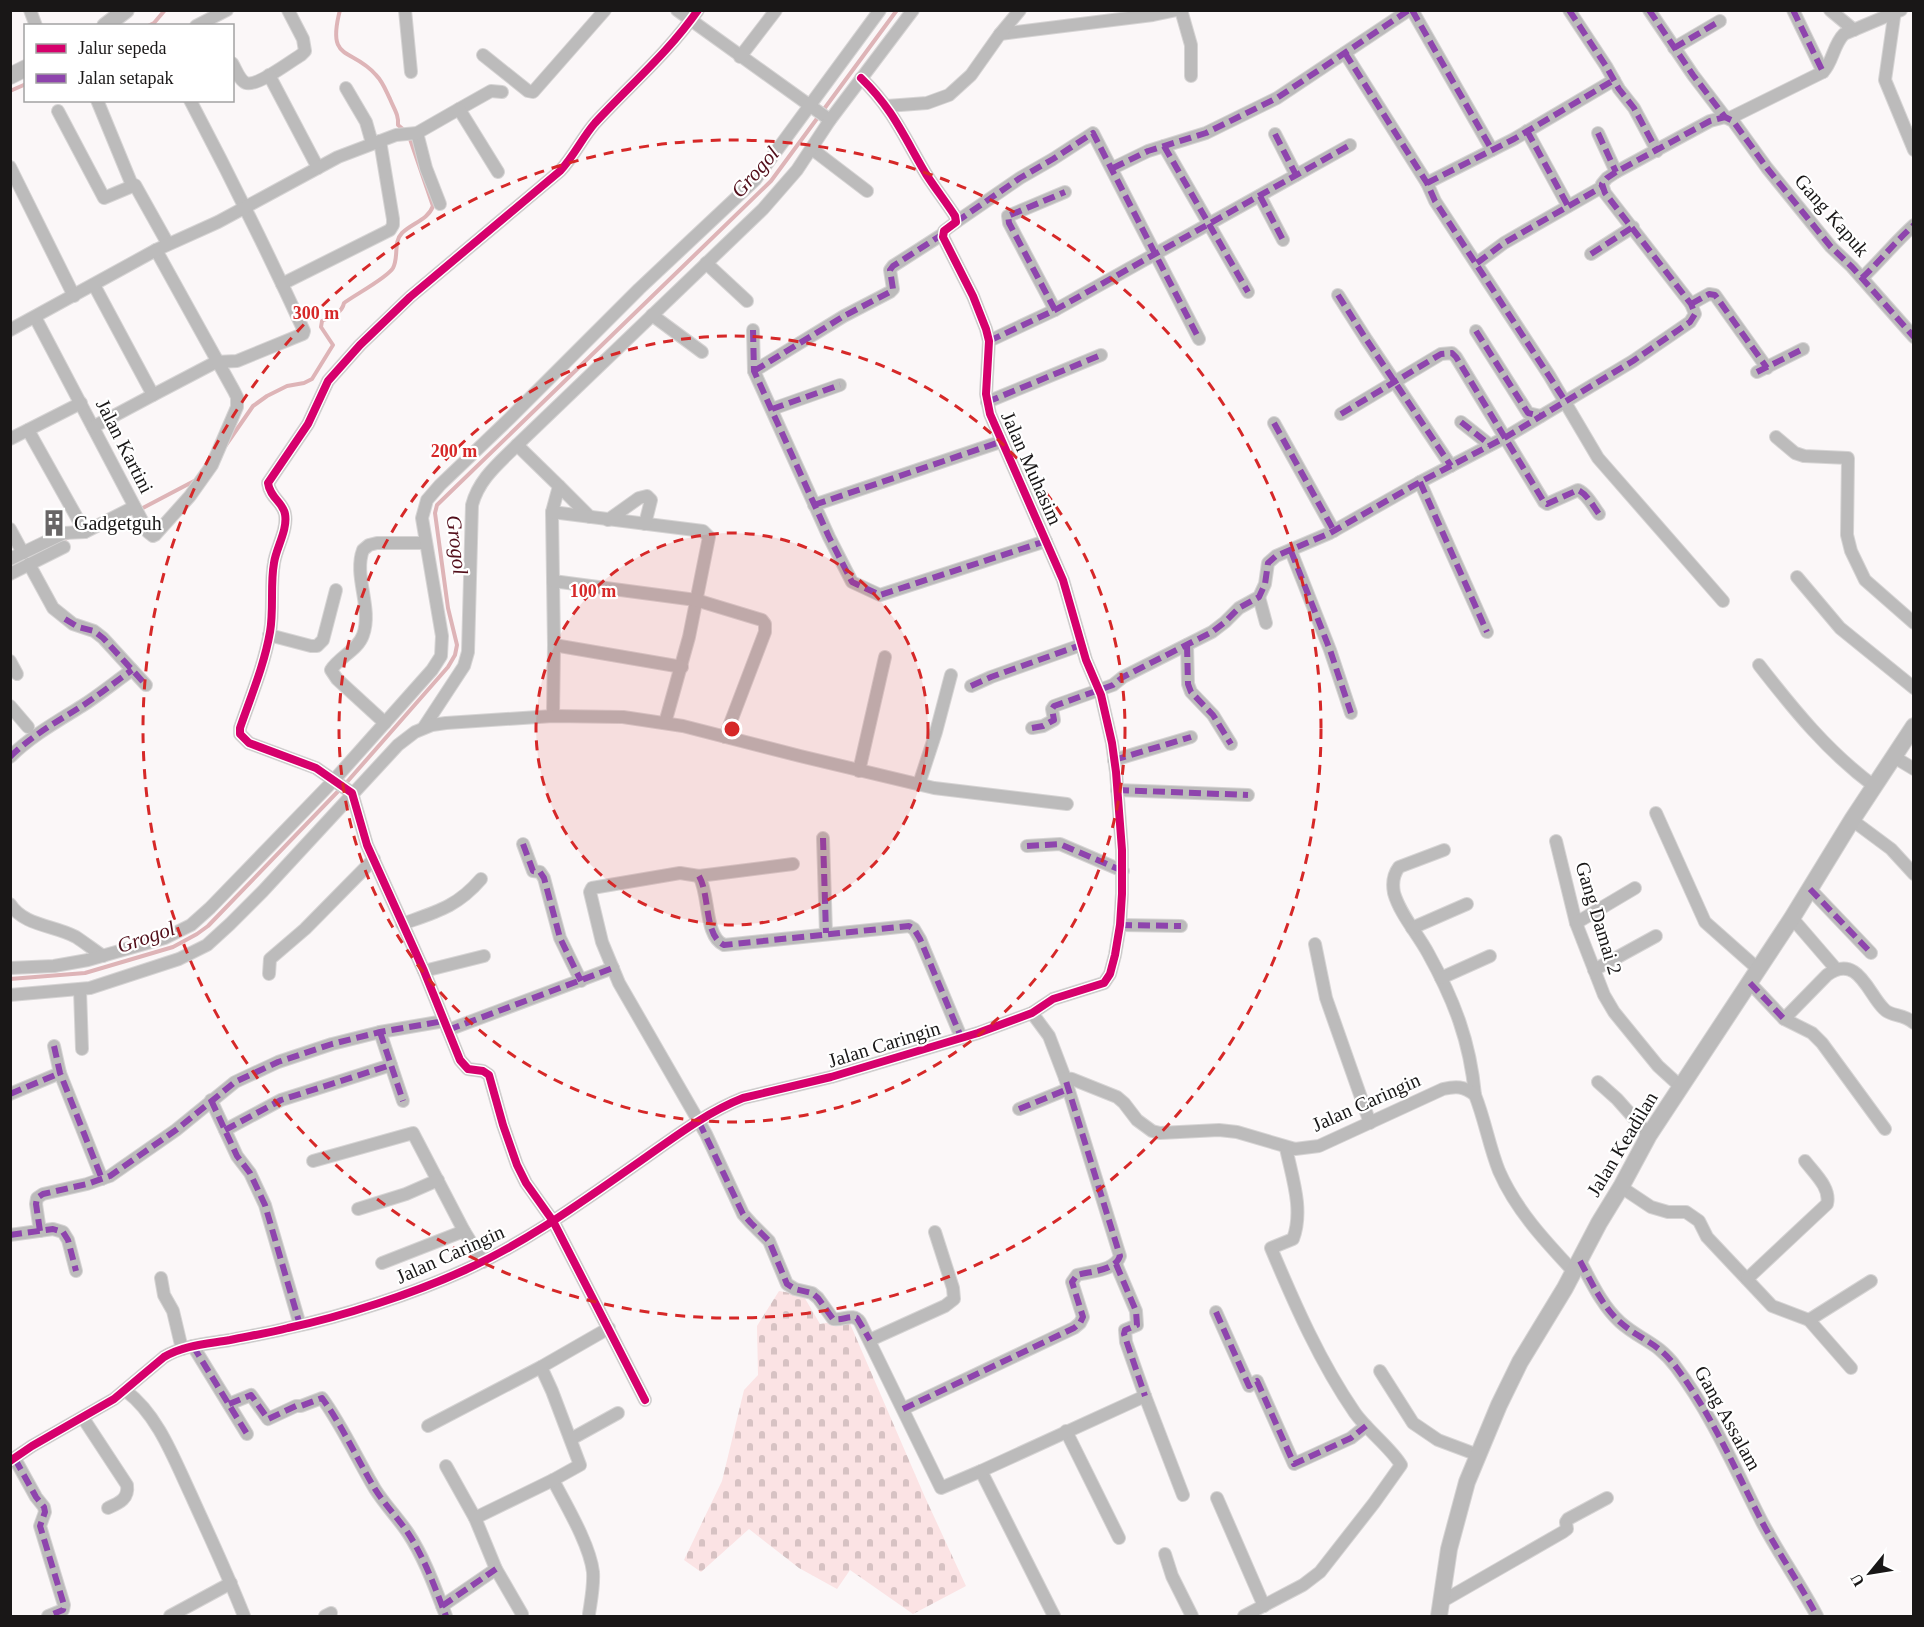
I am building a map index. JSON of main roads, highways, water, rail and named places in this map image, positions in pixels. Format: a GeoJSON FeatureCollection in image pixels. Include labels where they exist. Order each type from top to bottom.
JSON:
{"type":"FeatureCollection","features":[{"type":"Feature","properties":{"kind":"main road"},"geometry":{"type":"LineString","coordinates":[[108,24],[126,10]]}},
{"type":"Feature","properties":{"kind":"main road"},"geometry":{"type":"LineString","coordinates":[[10,76],[24,69]]}},
{"type":"Feature","properties":{"kind":"main road","name":"Jalan Keadilan"},"geometry":{"type":"LineString","coordinates":[[1440,1609],[1444,1574],[1467,1482],[1498,1405],[1520,1362],[1577,1267],[1675,1083],[1754,976],[1852,820],[1870,783],[1894,757],[1914,726]]}},
{"type":"Feature","properties":{"kind":"waterway"},"geometry":{"type":"LineString","coordinates":[[152,24],[165,10]]}},
{"type":"Feature","properties":{"kind":"waterway","name":"Grogol"},"geometry":{"type":"LineString","coordinates":[[340,10],[336,39],[339,46],[344,52],[367,66],[378,78],[396,112],[398,125],[404,130]]}},
{"type":"Feature","properties":{"kind":"waterway","name":"Grogol"},"geometry":{"type":"LineString","coordinates":[[10,979],[85,973],[173,947],[197,934],[208,926],[347,782],[448,667],[455,655],[457,645],[448,608],[435,513],[437,505],[771,181],[897,10]]}},
{"type":"Feature","properties":{"kind":"waterway"},"geometry":{"type":"LineString","coordinates":[[10,91],[24,85]]}},
{"type":"Feature","properties":{"kind":"waterway","name":"Grogol"},"geometry":{"type":"LineString","coordinates":[[226,445],[253,406],[287,386],[312,379],[333,345],[321,327],[322,321],[336,314],[344,303],[390,272],[395,264],[399,237],[431,211],[433,206],[409,136]]}},
{"type":"Feature","properties":{"kind":"waterway","name":"Grogol"},"geometry":{"type":"LineString","coordinates":[[139,510],[196,480]]}},
{"type":"Feature","properties":{"kind":"waterway","name":"Grogol"},"geometry":{"type":"LineString","coordinates":[[25,560],[69,537]]}},
{"type":"Feature","properties":{"kind":"place","name":"Gadgetguh"},"geometry":{"type":"Point","coordinates":[54,523]}}]}
